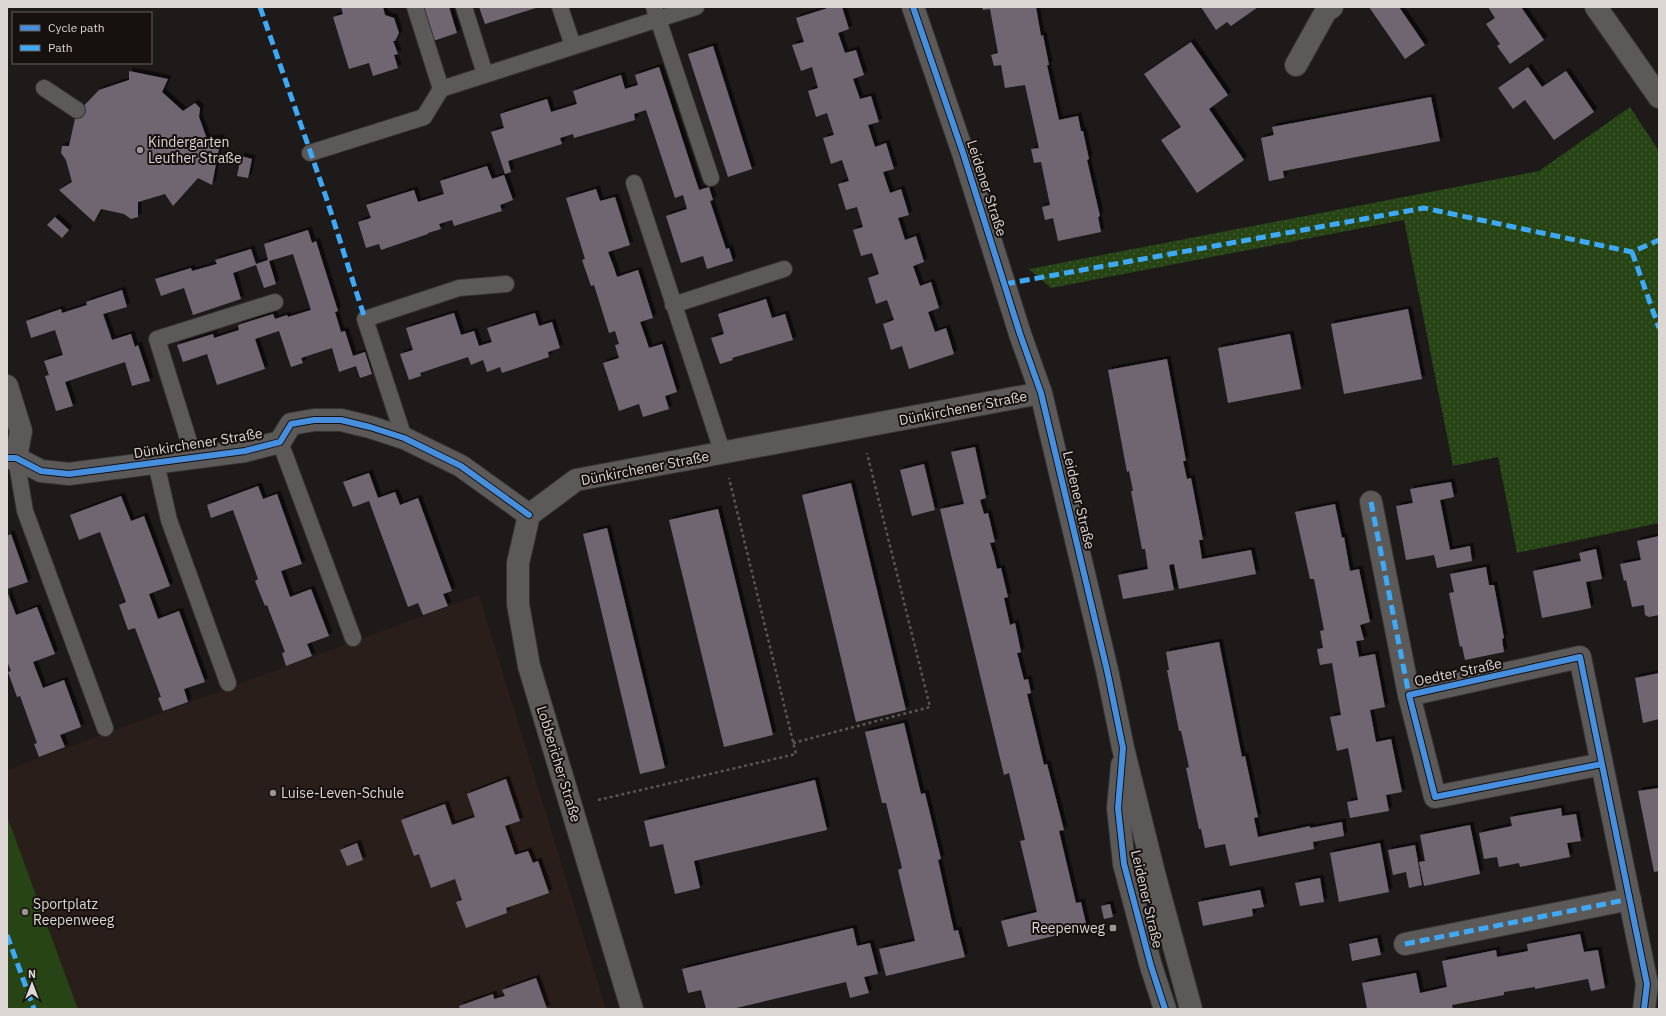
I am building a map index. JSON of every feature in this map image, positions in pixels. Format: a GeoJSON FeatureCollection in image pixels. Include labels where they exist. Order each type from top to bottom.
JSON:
{"type":"FeatureCollection","features":[{"type":"Feature","properties":{"kind":"street","name":"Leidener Straße"},"geometry":{"type":"LineString","coordinates":[[913,7],[963,153],[1020,334],[1041,393],[1107,670],[1123,748],[1154,874],[1191,1009]]}},
{"type":"Feature","properties":{"kind":"street"},"geometry":{"type":"LineString","coordinates":[[1296,65],[1326,11],[1332,7]]}},
{"type":"Feature","properties":{"kind":"street"},"geometry":{"type":"LineString","coordinates":[[1596,7],[1659,97]]}},
{"type":"Feature","properties":{"kind":"street"},"geometry":{"type":"LineString","coordinates":[[7,386],[21,431],[12,458]]}},
{"type":"Feature","properties":{"kind":"street","name":"Dünkirchener Straße"},"geometry":{"type":"LineString","coordinates":[[12,458],[41,471],[69,474],[245,451],[280,442],[291,424],[314,420],[342,420],[404,438],[461,466],[529,515],[576,480],[723,454],[1041,393]]}},
{"type":"Feature","properties":{"kind":"street","name":"Oedter Straße"},"geometry":{"type":"LineString","coordinates":[[1371,502],[1409,695],[1435,797],[1602,764]]}},
{"type":"Feature","properties":{"kind":"street","name":"Lobbericher Straße"},"geometry":{"type":"LineString","coordinates":[[529,515],[518,563],[518,604],[529,666],[632,1009]]}},
{"type":"Feature","properties":{"kind":"street","name":"Oedter Straße"},"geometry":{"type":"LineString","coordinates":[[1409,695],[1580,657],[1647,984],[1644,1009]]}},
{"type":"Feature","properties":{"kind":"street","name":"Leidener Straße"},"geometry":{"type":"LineString","coordinates":[[1123,748],[1118,808],[1124,864],[1151,966],[1165,1009]]}},
{"type":"Feature","properties":{"kind":"street"},"geometry":{"type":"LineString","coordinates":[[1405,944],[1630,899]]}},
{"type":"Feature","properties":{"kind":"lane"},"geometry":{"type":"LineString","coordinates":[[415,7],[441,89]]}},
{"type":"Feature","properties":{"kind":"lane"},"geometry":{"type":"LineString","coordinates":[[464,7],[485,74]]}},
{"type":"Feature","properties":{"kind":"lane"},"geometry":{"type":"LineString","coordinates":[[560,7],[573,46]]}},
{"type":"Feature","properties":{"kind":"lane"},"geometry":{"type":"LineString","coordinates":[[310,153],[424,117],[441,89],[573,46],[656,13],[696,7]]}},
{"type":"Feature","properties":{"kind":"lane"},"geometry":{"type":"LineString","coordinates":[[656,13],[711,178]]}},
{"type":"Feature","properties":{"kind":"lane"},"geometry":{"type":"LineString","coordinates":[[44,88],[77,110]]}},
{"type":"Feature","properties":{"kind":"lane"},"geometry":{"type":"LineString","coordinates":[[634,183],[723,454]]}},
{"type":"Feature","properties":{"kind":"lane"},"geometry":{"type":"LineString","coordinates":[[673,305],[784,269]]}},
{"type":"Feature","properties":{"kind":"lane"},"geometry":{"type":"LineString","coordinates":[[404,438],[365,319],[459,288],[506,284]]}},
{"type":"Feature","properties":{"kind":"lane","name":"Dünkirchener Straße"},"geometry":{"type":"LineString","coordinates":[[194,458],[157,339],[275,302]]}},
{"type":"Feature","properties":{"kind":"lane"},"geometry":{"type":"LineString","coordinates":[[280,442],[353,638]]}},
{"type":"Feature","properties":{"kind":"lane"},"geometry":{"type":"LineString","coordinates":[[12,458],[25,511],[105,728]]}},
{"type":"Feature","properties":{"kind":"lane"},"geometry":{"type":"LineString","coordinates":[[156,463],[169,520],[228,683]]}},
{"type":"Feature","properties":{"kind":"path"},"geometry":{"type":"LineString","coordinates":[[793,743],[930,708],[861,428]]}},
{"type":"Feature","properties":{"kind":"path"},"geometry":{"type":"LineString","coordinates":[[572,806],[796,754],[723,454]]}},
{"type":"Feature","properties":{"kind":"shaded area","name":"Luise-Leven-Schule"},"geometry":{"type":"Polygon","coordinates":[[[479,595],[606,1009],[78,1009],[7,816],[7,770],[479,595]]]}},
{"type":"Feature","properties":{"kind":"green space"},"geometry":{"type":"Polygon","coordinates":[[[1630,107],[1659,151],[1659,523],[1517,553],[1498,457],[1453,466],[1404,220],[1051,288],[1029,269],[1539,171],[1630,107]]]}},
{"type":"Feature","properties":{"kind":"green space","name":"Sportplatz Reepenweeg"},"geometry":{"type":"Polygon","coordinates":[[[7,816],[78,1009],[7,1009],[7,816]]]}},
{"type":"Feature","properties":{"kind":"building"},"geometry":{"type":"Polygon","coordinates":[[[341,7],[383,7],[385,15],[394,18],[399,33],[395,41],[393,41],[398,54],[394,55],[398,68],[373,76],[369,63],[349,69],[333,17],[343,14],[341,7]]]}},
{"type":"Feature","properties":{"kind":"building"},"geometry":{"type":"Polygon","coordinates":[[[422,7],[449,7],[457,33],[433,41],[422,7]]]}},
{"type":"Feature","properties":{"kind":"building"},"geometry":{"type":"Polygon","coordinates":[[[479,7],[536,7],[536,8],[485,24],[479,7]]]}},
{"type":"Feature","properties":{"kind":"building"},"geometry":{"type":"Polygon","coordinates":[[[831,7],[842,7],[849,29],[838,33],[845,53],[856,50],[864,75],[853,79],[860,99],[871,96],[879,122],[868,125],[875,147],[886,143],[894,169],[883,172],[890,193],[901,189],[909,215],[898,218],[905,240],[916,236],[924,262],[913,266],[920,286],[931,282],[939,308],[928,312],[935,332],[946,328],[954,354],[909,369],[902,346],[891,350],[883,324],[894,320],[887,300],[876,304],[868,278],[879,274],[872,253],[861,256],[853,230],[863,227],[857,207],[846,210],[838,184],[849,181],[842,160],[831,164],[823,138],[834,135],[827,113],[816,117],[808,91],[818,88],[812,67],[801,71],[792,45],[804,42],[796,18],[831,7]]]}},
{"type":"Feature","properties":{"kind":"building"},"geometry":{"type":"Polygon","coordinates":[[[982,7],[1036,7],[1041,36],[1043,35],[1049,65],[1047,65],[1059,120],[1078,116],[1081,131],[1083,131],[1089,159],[1087,160],[1100,216],[1098,217],[1101,232],[1058,241],[1053,218],[1045,220],[1042,207],[1050,205],[1041,162],[1034,163],[1031,149],[1039,148],[1025,85],[1005,88],[1001,65],[994,66],[991,55],[998,53],[990,9],[983,10],[982,7]]]}},
{"type":"Feature","properties":{"kind":"building"},"geometry":{"type":"Polygon","coordinates":[[[1201,7],[1258,7],[1231,26],[1227,22],[1216,30],[1201,7]]]}},
{"type":"Feature","properties":{"kind":"building"},"geometry":{"type":"Polygon","coordinates":[[[1369,7],[1399,7],[1425,45],[1405,59],[1369,7]]]}},
{"type":"Feature","properties":{"kind":"building"},"geometry":{"type":"Polygon","coordinates":[[[1488,7],[1521,7],[1544,40],[1510,64],[1497,46],[1500,44],[1486,24],[1495,18],[1488,7]]]}},
{"type":"Feature","properties":{"kind":"building"},"geometry":{"type":"Polygon","coordinates":[[[1191,42],[1228,95],[1209,109],[1244,160],[1197,193],[1161,140],[1181,127],[1144,74],[1191,42]]]}},
{"type":"Feature","properties":{"kind":"building"},"geometry":{"type":"Polygon","coordinates":[[[713,46],[752,169],[728,177],[688,54],[713,46]]]}},
{"type":"Feature","properties":{"kind":"building"},"geometry":{"type":"Polygon","coordinates":[[[659,67],[699,190],[709,187],[713,200],[710,201],[726,249],[729,248],[733,261],[707,269],[703,256],[681,263],[666,216],[687,209],[683,195],[675,198],[646,110],[634,114],[635,120],[574,138],[573,134],[560,138],[562,144],[508,161],[511,172],[505,174],[491,132],[504,128],[500,114],[547,99],[551,112],[577,104],[573,91],[621,75],[625,89],[638,85],[635,75],[659,67]]]}},
{"type":"Feature","properties":{"kind":"building"},"geometry":{"type":"Polygon","coordinates":[[[1528,67],[1542,87],[1566,71],[1594,112],[1554,140],[1525,100],[1513,109],[1498,88],[1528,67]]]}},
{"type":"Feature","properties":{"kind":"building","name":"Kindergarten Leuther Straße"},"geometry":{"type":"Polygon","coordinates":[[[129,71],[168,79],[162,92],[183,111],[195,103],[200,108],[199,117],[207,139],[221,138],[212,185],[198,178],[173,206],[165,194],[138,202],[138,217],[131,219],[124,214],[101,209],[94,222],[59,190],[72,182],[66,160],[61,153],[62,146],[69,146],[76,114],[99,90],[129,80],[129,71]]]}},
{"type":"Feature","properties":{"kind":"building"},"geometry":{"type":"Polygon","coordinates":[[[1431,97],[1440,141],[1283,171],[1284,178],[1269,181],[1261,138],[1274,135],[1272,127],[1431,97]]]}},
{"type":"Feature","properties":{"kind":"building"},"geometry":{"type":"Polygon","coordinates":[[[241,156],[252,159],[248,178],[237,176],[241,156]]]}},
{"type":"Feature","properties":{"kind":"building"},"geometry":{"type":"Polygon","coordinates":[[[487,166],[492,179],[504,175],[513,200],[500,205],[502,211],[454,226],[452,220],[439,224],[441,229],[381,250],[379,244],[366,248],[358,222],[371,218],[366,205],[414,190],[418,202],[444,194],[440,181],[487,166]]]}},
{"type":"Feature","properties":{"kind":"building"},"geometry":{"type":"Polygon","coordinates":[[[596,189],[600,201],[615,197],[630,245],[608,252],[617,277],[638,270],[653,318],[640,322],[649,348],[662,344],[677,392],[665,396],[669,409],[643,417],[639,404],[619,411],[603,363],[619,358],[615,345],[619,344],[615,331],[609,333],[594,285],[591,286],[582,260],[585,259],[566,198],[596,189]]]}},
{"type":"Feature","properties":{"kind":"building"},"geometry":{"type":"Polygon","coordinates":[[[55,217],[69,230],[62,238],[47,225],[55,217]]]}},
{"type":"Feature","properties":{"kind":"building"},"geometry":{"type":"Polygon","coordinates":[[[308,230],[312,243],[316,241],[338,311],[335,312],[341,332],[345,331],[353,356],[365,352],[372,374],[360,378],[356,366],[339,372],[332,348],[301,358],[303,363],[291,367],[279,331],[255,339],[265,369],[217,385],[207,354],[183,362],[177,345],[213,334],[214,338],[239,330],[238,325],[273,314],[275,319],[287,315],[288,317],[311,310],[293,254],[269,261],[276,284],[264,288],[256,265],[233,273],[241,299],[193,315],[184,288],[161,296],[155,279],[191,268],[192,271],[217,264],[215,260],[251,249],[256,264],[268,260],[264,244],[308,230]]]}},
{"type":"Feature","properties":{"kind":"building"},"geometry":{"type":"Polygon","coordinates":[[[122,290],[127,307],[103,314],[112,340],[131,334],[135,347],[138,345],[150,381],[132,386],[125,362],[65,382],[73,406],[56,411],[45,376],[49,375],[44,361],[63,355],[55,330],[31,338],[26,321],[61,309],[62,313],[87,305],[86,302],[122,290]]]}},
{"type":"Feature","properties":{"kind":"building"},"geometry":{"type":"Polygon","coordinates":[[[766,299],[772,318],[785,314],[793,340],[732,358],[733,360],[720,364],[711,338],[724,334],[718,314],[766,299]]]}},
{"type":"Feature","properties":{"kind":"building"},"geometry":{"type":"Polygon","coordinates":[[[1408,309],[1422,379],[1344,394],[1331,324],[1408,309]]]}},
{"type":"Feature","properties":{"kind":"building"},"geometry":{"type":"Polygon","coordinates":[[[454,313],[461,335],[474,331],[479,346],[492,342],[487,328],[535,313],[539,326],[552,322],[560,348],[548,352],[549,357],[502,373],[500,367],[487,372],[483,360],[471,365],[468,357],[420,373],[421,376],[409,380],[400,354],[413,350],[406,328],[454,313]]]}},
{"type":"Feature","properties":{"kind":"building"},"geometry":{"type":"Polygon","coordinates":[[[1290,334],[1301,389],[1228,403],[1218,348],[1290,334]]]}},
{"type":"Feature","properties":{"kind":"building"},"geometry":{"type":"Polygon","coordinates":[[[1167,359],[1186,461],[1183,461],[1187,479],[1191,478],[1203,540],[1199,540],[1202,559],[1251,550],[1256,574],[1179,589],[1174,564],[1169,565],[1174,590],[1123,599],[1118,575],[1148,569],[1145,549],[1142,549],[1131,491],[1133,491],[1129,471],[1127,472],[1108,370],[1167,359]]]}},
{"type":"Feature","properties":{"kind":"building"},"geometry":{"type":"Polygon","coordinates":[[[975,447],[986,498],[980,500],[984,514],[988,513],[995,542],[990,543],[997,569],[1001,568],[1008,597],[1004,598],[1010,625],[1015,623],[1021,652],[1017,653],[1024,680],[1028,679],[1031,693],[1027,694],[1044,765],[1047,764],[1064,830],[1059,831],[1076,903],[1081,902],[1087,928],[1008,947],[1001,921],[1037,912],[1020,841],[1025,840],[1009,773],[1004,775],[940,509],[964,504],[951,452],[975,447]]]}},
{"type":"Feature","properties":{"kind":"building"},"geometry":{"type":"Polygon","coordinates":[[[924,464],[935,510],[912,516],[900,470],[924,464]]]}},
{"type":"Feature","properties":{"kind":"building"},"geometry":{"type":"Polygon","coordinates":[[[369,473],[378,498],[395,492],[400,505],[418,498],[452,591],[443,594],[448,606],[423,615],[418,603],[408,607],[369,501],[353,507],[343,482],[369,473]]]}},
{"type":"Feature","properties":{"kind":"building"},"geometry":{"type":"Polygon","coordinates":[[[1451,482],[1454,497],[1440,500],[1450,550],[1470,546],[1472,561],[1437,568],[1434,555],[1406,560],[1396,506],[1413,503],[1410,489],[1451,482]]]}},
{"type":"Feature","properties":{"kind":"building"},"geometry":{"type":"Polygon","coordinates":[[[851,483],[906,710],[856,722],[802,495],[851,483]]]}},
{"type":"Feature","properties":{"kind":"building"},"geometry":{"type":"Polygon","coordinates":[[[258,486],[263,499],[277,494],[302,564],[281,571],[290,597],[311,589],[329,636],[307,644],[312,656],[286,666],[282,653],[285,652],[267,605],[265,606],[255,581],[258,579],[233,510],[211,518],[207,505],[258,486]]]}},
{"type":"Feature","properties":{"kind":"building"},"geometry":{"type":"Polygon","coordinates":[[[121,496],[131,521],[144,516],[170,586],[149,594],[158,619],[179,611],[205,682],[184,689],[188,702],[163,711],[158,698],[161,697],[135,628],[128,630],[119,605],[126,602],[100,532],[79,540],[70,515],[121,496]]]}},
{"type":"Feature","properties":{"kind":"building"},"geometry":{"type":"Polygon","coordinates":[[[1335,504],[1342,538],[1344,537],[1350,571],[1359,569],[1370,622],[1360,625],[1364,640],[1356,641],[1359,657],[1375,654],[1385,707],[1370,710],[1376,742],[1391,739],[1402,792],[1386,795],[1389,811],[1350,818],[1347,802],[1358,800],[1348,748],[1337,751],[1330,717],[1341,715],[1332,663],[1320,665],[1317,649],[1323,648],[1320,631],[1324,630],[1314,579],[1310,579],[1295,512],[1335,504]]]}},
{"type":"Feature","properties":{"kind":"building"},"geometry":{"type":"Polygon","coordinates":[[[718,509],[773,735],[724,747],[669,520],[718,509]]]}},
{"type":"Feature","properties":{"kind":"building"},"geometry":{"type":"Polygon","coordinates":[[[607,528],[665,768],[640,774],[583,534],[607,528]]]}},
{"type":"Feature","properties":{"kind":"building"},"geometry":{"type":"Polygon","coordinates":[[[11,534],[28,582],[7,589],[7,536],[11,534]]]}},
{"type":"Feature","properties":{"kind":"building"},"geometry":{"type":"Polygon","coordinates":[[[1659,536],[1659,615],[1649,617],[1645,615],[1644,605],[1632,607],[1626,580],[1624,581],[1620,564],[1641,560],[1637,541],[1659,536]]]}},
{"type":"Feature","properties":{"kind":"building"},"geometry":{"type":"Polygon","coordinates":[[[1596,549],[1602,579],[1586,582],[1591,608],[1542,618],[1533,571],[1581,561],[1579,553],[1596,549]]]}},
{"type":"Feature","properties":{"kind":"building"},"geometry":{"type":"Polygon","coordinates":[[[1486,567],[1489,585],[1494,585],[1504,638],[1502,639],[1504,652],[1465,660],[1462,646],[1460,647],[1449,593],[1454,592],[1450,574],[1486,567]]]}},
{"type":"Feature","properties":{"kind":"building"},"geometry":{"type":"Polygon","coordinates":[[[7,591],[16,615],[37,607],[55,654],[33,662],[43,688],[64,680],[81,727],[60,735],[65,747],[39,757],[34,744],[37,743],[20,696],[17,697],[8,672],[11,671],[7,661],[7,591]]]}},
{"type":"Feature","properties":{"kind":"building"},"geometry":{"type":"Polygon","coordinates":[[[1219,642],[1242,757],[1245,756],[1258,817],[1254,818],[1258,837],[1310,826],[1310,828],[1342,822],[1344,836],[1313,842],[1314,849],[1230,866],[1225,844],[1205,848],[1201,829],[1199,829],[1186,768],[1189,767],[1181,731],[1179,731],[1167,670],[1169,670],[1166,652],[1219,642]]]}},
{"type":"Feature","properties":{"kind":"building"},"geometry":{"type":"Polygon","coordinates":[[[1659,673],[1659,719],[1643,723],[1635,678],[1659,673]]]}},
{"type":"Feature","properties":{"kind":"building"},"geometry":{"type":"Polygon","coordinates":[[[904,723],[921,794],[925,793],[941,859],[938,860],[954,931],[958,930],[965,957],[886,976],[879,949],[915,941],[898,870],[902,868],[886,803],[882,803],[865,732],[904,723]]]}},
{"type":"Feature","properties":{"kind":"building"},"geometry":{"type":"Polygon","coordinates":[[[506,779],[520,821],[505,826],[515,855],[528,851],[533,863],[538,861],[549,893],[506,908],[507,913],[466,928],[456,902],[462,900],[455,879],[431,888],[419,854],[414,856],[401,820],[445,804],[452,825],[475,817],[467,794],[506,779]]]}},
{"type":"Feature","properties":{"kind":"building"},"geometry":{"type":"Polygon","coordinates":[[[815,780],[827,830],[694,861],[700,888],[675,894],[663,844],[650,847],[644,821],[815,780]]]}},
{"type":"Feature","properties":{"kind":"building"},"geometry":{"type":"Polygon","coordinates":[[[1659,788],[1659,871],[1654,872],[1638,791],[1659,788]]]}},
{"type":"Feature","properties":{"kind":"building"},"geometry":{"type":"Polygon","coordinates":[[[1561,808],[1562,816],[1576,814],[1581,841],[1567,843],[1570,857],[1520,867],[1519,863],[1499,867],[1497,857],[1484,859],[1479,833],[1512,826],[1510,817],[1561,808]]]}},
{"type":"Feature","properties":{"kind":"building"},"geometry":{"type":"Polygon","coordinates":[[[1470,825],[1480,874],[1424,886],[1419,862],[1425,861],[1420,835],[1470,825]]]}},
{"type":"Feature","properties":{"kind":"building"},"geometry":{"type":"Polygon","coordinates":[[[357,843],[363,860],[347,866],[340,850],[357,843]]]}},
{"type":"Feature","properties":{"kind":"building"},"geometry":{"type":"Polygon","coordinates":[[[1380,843],[1389,892],[1339,902],[1330,853],[1380,843]]]}},
{"type":"Feature","properties":{"kind":"building"},"geometry":{"type":"Polygon","coordinates":[[[1415,845],[1422,885],[1409,888],[1406,872],[1393,875],[1388,850],[1415,845]]]}},
{"type":"Feature","properties":{"kind":"building"},"geometry":{"type":"Polygon","coordinates":[[[1320,878],[1324,902],[1300,906],[1295,883],[1320,878]]]}},
{"type":"Feature","properties":{"kind":"building"},"geometry":{"type":"Polygon","coordinates":[[[1260,890],[1264,907],[1252,909],[1253,916],[1203,926],[1198,902],[1260,890]]]}},
{"type":"Feature","properties":{"kind":"building"},"geometry":{"type":"Polygon","coordinates":[[[1110,904],[1113,917],[1104,919],[1101,906],[1110,904]]]}},
{"type":"Feature","properties":{"kind":"building"},"geometry":{"type":"Polygon","coordinates":[[[853,928],[857,946],[870,943],[878,974],[864,977],[869,993],[850,998],[846,982],[732,1009],[706,1009],[701,990],[688,993],[682,969],[853,928]]]}},
{"type":"Feature","properties":{"kind":"building"},"geometry":{"type":"Polygon","coordinates":[[[1580,934],[1584,952],[1598,950],[1605,988],[1591,991],[1588,979],[1535,989],[1535,987],[1504,992],[1504,995],[1452,1005],[1453,1009],[1367,1009],[1362,983],[1416,973],[1420,993],[1447,987],[1442,961],[1496,950],[1497,957],[1528,951],[1527,944],[1580,934]]]}},
{"type":"Feature","properties":{"kind":"building"},"geometry":{"type":"Polygon","coordinates":[[[1377,938],[1381,955],[1352,961],[1349,944],[1377,938]]]}},
{"type":"Feature","properties":{"kind":"building"},"geometry":{"type":"Polygon","coordinates":[[[536,978],[547,1009],[460,1009],[459,1006],[493,994],[494,999],[505,996],[502,990],[536,978]]]}},
{"type":"Feature","properties":{"kind":"marked path"},"geometry":{"type":"LineString","coordinates":[[260,7],[326,197],[365,319]]}},
{"type":"Feature","properties":{"kind":"marked path"},"geometry":{"type":"LineString","coordinates":[[1005,284],[1424,208],[1632,252],[1659,240]]}},
{"type":"Feature","properties":{"kind":"marked path"},"geometry":{"type":"LineString","coordinates":[[1632,252],[1659,328]]}},
{"type":"Feature","properties":{"kind":"marked path"},"geometry":{"type":"LineString","coordinates":[[1371,502],[1409,695]]}},
{"type":"Feature","properties":{"kind":"marked path"},"geometry":{"type":"LineString","coordinates":[[1405,944],[1630,899]]}},
{"type":"Feature","properties":{"kind":"marked path"},"geometry":{"type":"LineString","coordinates":[[7,935],[34,1009]]}},
{"type":"Feature","properties":{"kind":"cycle path"},"geometry":{"type":"LineString","coordinates":[[913,7],[963,153],[1020,334],[1041,393],[1107,670],[1123,748],[1118,808],[1124,864],[1151,966],[1165,1009]]}},
{"type":"Feature","properties":{"kind":"cycle path"},"geometry":{"type":"LineString","coordinates":[[7,458],[16,458],[41,471],[69,474],[245,451],[280,442],[291,424],[314,420],[341,420],[370,427],[404,438],[461,466],[529,515]]}},
{"type":"Feature","properties":{"kind":"cycle path"},"geometry":{"type":"LineString","coordinates":[[1602,764],[1435,797],[1409,695],[1580,657],[1647,984],[1644,1009]]}},
{"type":"Feature","properties":{"kind":"place","name":"Kindergarten Leuther Straße"},"geometry":{"type":"Point","coordinates":[140,150]}},
{"type":"Feature","properties":{"kind":"place","name":"Luise-Leven-Schule"},"geometry":{"type":"Point","coordinates":[273,793]}},
{"type":"Feature","properties":{"kind":"place","name":"Sportplatz Reepenweeg"},"geometry":{"type":"Point","coordinates":[25,912]}},
{"type":"Feature","properties":{"kind":"place","name":"Reepenweg"},"geometry":{"type":"Point","coordinates":[1113,928]}}]}
